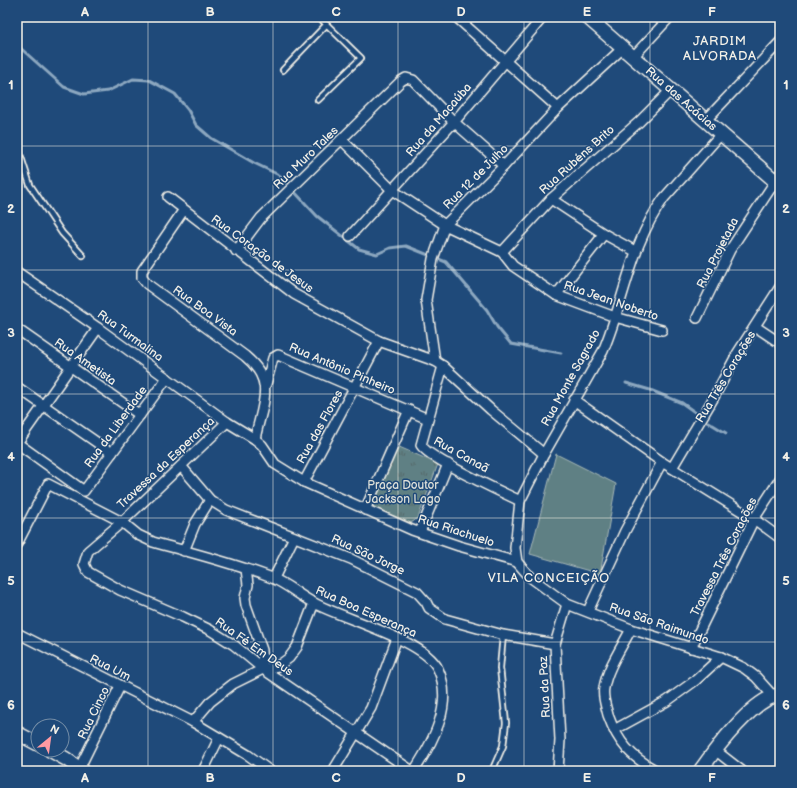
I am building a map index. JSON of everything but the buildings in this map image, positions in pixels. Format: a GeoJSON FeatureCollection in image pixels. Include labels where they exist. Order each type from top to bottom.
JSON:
{"type":"FeatureCollection","features":[{"type":"Feature","properties":{"kind":"street"},"geometry":{"type":"LineString","coordinates":[[456,17],[558,108]]}},
{"type":"Feature","properties":{"kind":"street","name":"Rua da Macaúba"},"geometry":{"type":"LineString","coordinates":[[350,236],[454,122],[543,17]]}},
{"type":"Feature","properties":{"kind":"street","name":"Rua das Acácias"},"geometry":{"type":"LineString","coordinates":[[587,17],[721,134],[778,179]]}},
{"type":"Feature","properties":{"kind":"street"},"geometry":{"type":"LineString","coordinates":[[633,57],[670,17]]}},
{"type":"Feature","properties":{"kind":"street"},"geometry":{"type":"LineString","coordinates":[[706,120],[780,42]]}},
{"type":"Feature","properties":{"kind":"street","name":"Rua 12 de Julho"},"geometry":{"type":"LineString","coordinates":[[435,361],[426,300],[434,255],[445,225],[504,166],[558,108],[623,48]]}},
{"type":"Feature","properties":{"kind":"street","name":"Rua Muro Tales"},"geometry":{"type":"LineString","coordinates":[[236,251],[261,218],[342,140],[395,86],[406,78],[414,80],[454,122]]}},
{"type":"Feature","properties":{"kind":"street","name":"Rua Rubéns Brito"},"geometry":{"type":"LineString","coordinates":[[502,252],[550,199],[639,122],[671,90]]}},
{"type":"Feature","properties":{"kind":"street"},"geometry":{"type":"LineString","coordinates":[[454,122],[504,166]]}},
{"type":"Feature","properties":{"kind":"street","name":"Rua Monte Sagrado"},"geometry":{"type":"LineString","coordinates":[[517,562],[515,548],[520,501],[544,454],[603,351],[635,251],[664,198],[721,134]]}},
{"type":"Feature","properties":{"kind":"street","name":"Rua Jean Noberto"},"geometry":{"type":"LineString","coordinates":[[342,140],[392,190],[445,225],[502,252],[513,266],[556,295],[615,317],[662,330]]}},
{"type":"Feature","properties":{"kind":"street","name":"Rua Projetada"},"geometry":{"type":"LineString","coordinates":[[697,318],[730,250],[778,179]]}},
{"type":"Feature","properties":{"kind":"street","name":"Rua Coração de Jesus"},"geometry":{"type":"LineString","coordinates":[[168,197],[183,211],[294,294],[379,341],[435,361],[443,366],[491,410],[544,454]]}},
{"type":"Feature","properties":{"kind":"street"},"geometry":{"type":"LineString","coordinates":[[550,199],[604,234],[635,251]]}},
{"type":"Feature","properties":{"kind":"street","name":"Rua Boa Vista"},"geometry":{"type":"LineString","coordinates":[[183,211],[142,271],[142,278],[147,284],[253,362],[263,376],[266,385]]}},
{"type":"Feature","properties":{"kind":"street"},"geometry":{"type":"LineString","coordinates":[[556,295],[604,234]]}},
{"type":"Feature","properties":{"kind":"street","name":"Rua Turmalina"},"geometry":{"type":"LineString","coordinates":[[17,272],[98,328],[227,422]]}},
{"type":"Feature","properties":{"kind":"street","name":"Rua Três Corações"},"geometry":{"type":"LineString","coordinates":[[672,468],[738,354],[780,287]]}},
{"type":"Feature","properties":{"kind":"street"},"geometry":{"type":"LineString","coordinates":[[756,327],[780,343]]}},
{"type":"Feature","properties":{"kind":"street"},"geometry":{"type":"LineString","coordinates":[[17,443],[98,328]]}},
{"type":"Feature","properties":{"kind":"street","name":"Rua Ametista"},"geometry":{"type":"LineString","coordinates":[[17,330],[140,415]]}},
{"type":"Feature","properties":{"kind":"street","name":"Rua das Flores"},"geometry":{"type":"LineString","coordinates":[[304,482],[379,341]]}},
{"type":"Feature","properties":{"kind":"street","name":"Rua Antônio Pinheiro"},"geometry":{"type":"LineString","coordinates":[[266,385],[273,358],[276,355],[428,419]]}},
{"type":"Feature","properties":{"kind":"street","name":"Rua Canaã"},"geometry":{"type":"LineString","coordinates":[[443,366],[421,445],[427,452],[448,464],[520,501]]}},
{"type":"Feature","properties":{"kind":"street","name":"Rua da Liberdade"},"geometry":{"type":"LineString","coordinates":[[17,443],[84,491],[167,378]]}},
{"type":"Feature","properties":{"kind":"street"},"geometry":{"type":"LineString","coordinates":[[255,439],[266,385]]}},
{"type":"Feature","properties":{"kind":"street"},"geometry":{"type":"LineString","coordinates":[[17,387],[112,453]]}},
{"type":"Feature","properties":{"kind":"street"},"geometry":{"type":"LineString","coordinates":[[574,400],[662,462],[754,519],[780,538]]}},
{"type":"Feature","properties":{"kind":"street"},"geometry":{"type":"LineString","coordinates":[[365,510],[409,410]]}},
{"type":"Feature","properties":{"kind":"street","name":"Rua Riachuelo"},"geometry":{"type":"LineString","coordinates":[[227,422],[255,439],[262,445],[275,464],[304,482],[365,510],[420,532],[459,546],[517,562]]}},
{"type":"Feature","properties":{"kind":"street","name":"Travessa da Esperança"},"geometry":{"type":"LineString","coordinates":[[122,522],[227,422]]}},
{"type":"Feature","properties":{"kind":"street"},"geometry":{"type":"LineString","coordinates":[[588,610],[625,531],[662,462]]}},
{"type":"Feature","properties":{"kind":"street"},"geometry":{"type":"LineString","coordinates":[[420,532],[448,464]]}},
{"type":"Feature","properties":{"kind":"street","name":"Rua São Jorge"},"geometry":{"type":"LineString","coordinates":[[181,466],[210,500],[226,510],[351,559],[417,592],[429,608],[445,619],[502,635],[555,644]]}},
{"type":"Feature","properties":{"kind":"street","name":"Travessa Três Corações"},"geometry":{"type":"LineString","coordinates":[[691,648],[754,519],[780,479]]}},
{"type":"Feature","properties":{"kind":"street","name":"Rua Boa Esperança"},"geometry":{"type":"LineString","coordinates":[[17,544],[48,484],[122,522],[138,535],[153,542],[274,578],[314,603],[410,644],[430,658],[438,667],[443,688],[443,713],[428,750],[413,771]]}},
{"type":"Feature","properties":{"kind":"street"},"geometry":{"type":"LineString","coordinates":[[184,551],[195,524],[210,500]]}},
{"type":"Feature","properties":{"kind":"street","name":"Rua Fé Em Deus"},"geometry":{"type":"LineString","coordinates":[[122,522],[88,551],[84,564],[88,572],[120,590],[183,616],[210,630],[234,645],[263,669],[356,734],[413,771]]}},
{"type":"Feature","properties":{"kind":"street"},"geometry":{"type":"LineString","coordinates":[[274,578],[294,537]]}},
{"type":"Feature","properties":{"kind":"street","name":"Rua São Raimundo"},"geometry":{"type":"LineString","coordinates":[[517,562],[530,577],[567,604],[588,610],[631,629],[721,658],[744,668],[776,695]]}},
{"type":"Feature","properties":{"kind":"street"},"geometry":{"type":"LineString","coordinates":[[246,570],[248,585],[245,598],[246,605],[262,650],[263,669]]}},
{"type":"Feature","properties":{"kind":"street"},"geometry":{"type":"LineString","coordinates":[[193,722],[223,691],[263,669],[278,666],[294,653],[314,603]]}},
{"type":"Feature","properties":{"kind":"street","name":"Rua da Paz"},"geometry":{"type":"LineString","coordinates":[[558,771],[560,740],[555,644],[567,604]]}},
{"type":"Feature","properties":{"kind":"street"},"geometry":{"type":"LineString","coordinates":[[631,629],[608,674],[604,688],[604,702],[614,730],[628,751],[644,764],[658,771]]}},
{"type":"Feature","properties":{"kind":"street","name":"Rua Um"},"geometry":{"type":"LineString","coordinates":[[17,634],[193,722],[248,755],[270,771]]}},
{"type":"Feature","properties":{"kind":"street"},"geometry":{"type":"LineString","coordinates":[[333,771],[371,708],[397,638]]}},
{"type":"Feature","properties":{"kind":"street"},"geometry":{"type":"LineString","coordinates":[[614,730],[667,701],[696,680],[721,658]]}},
{"type":"Feature","properties":{"kind":"street","name":"Rua Cinco"},"geometry":{"type":"LineString","coordinates":[[80,770],[120,686]]}},
{"type":"Feature","properties":{"kind":"street"},"geometry":{"type":"LineString","coordinates":[[700,771],[715,750],[752,711],[776,695]]}},
{"type":"Feature","properties":{"kind":"street"},"geometry":{"type":"LineString","coordinates":[[17,733],[30,740]]}},
{"type":"Feature","properties":{"kind":"street"},"geometry":{"type":"LineString","coordinates":[[203,771],[219,738]]}},
{"type":"Feature","properties":{"kind":"street"},"geometry":{"type":"LineString","coordinates":[[715,750],[742,771]]}},
{"type":"Feature","properties":{"kind":"street"},"geometry":{"type":"LineString","coordinates":[[66,758],[80,770]]}},
{"type":"Feature","properties":{"kind":"lane"},"geometry":{"type":"LineString","coordinates":[[318,100],[362,58],[319,17]]}},
{"type":"Feature","properties":{"kind":"lane"},"geometry":{"type":"LineString","coordinates":[[284,70],[326,25]]}},
{"type":"Feature","properties":{"kind":"lane"},"geometry":{"type":"LineString","coordinates":[[17,145],[25,175],[30,185],[62,233],[83,256]]}},
{"type":"Feature","properties":{"kind":"lane"},"geometry":{"type":"LineString","coordinates":[[492,771],[503,746],[506,723],[500,668],[502,635]]}},
{"type":"Feature","properties":{"kind":"green space","name":"Praça Doutor Jackson Lago"},"geometry":{"type":"Polygon","coordinates":[[[397,446],[438,464],[418,518],[411,523],[374,508],[372,502],[397,446]]]}},
{"type":"Feature","properties":{"kind":"green space"},"geometry":{"type":"Polygon","coordinates":[[[556,454],[616,484],[600,574],[530,554],[556,454]]]}},
{"type":"Feature","properties":{"kind":"waterway"},"geometry":{"type":"LineString","coordinates":[[17,45],[64,87],[84,94],[108,91],[133,79],[149,80],[175,94],[188,110],[196,125],[211,138],[254,163],[279,175],[317,216],[359,249],[377,254],[390,248],[406,246],[446,262],[487,310],[497,327],[511,344],[561,353]]}},
{"type":"Feature","properties":{"kind":"waterway"},"geometry":{"type":"LineString","coordinates":[[626,383],[650,390],[682,403],[696,413]]}},
{"type":"Feature","properties":{"kind":"waterway"},"geometry":{"type":"LineString","coordinates":[[708,422],[726,433]]}},
{"type":"Feature","properties":{"kind":"district","name":"JARDIM ALVORADA"},"geometry":{"type":"Point","coordinates":[720,48]}},
{"type":"Feature","properties":{"kind":"district","name":"VILA CONCEIÇÃO"},"geometry":{"type":"Point","coordinates":[549,578]}}]}
